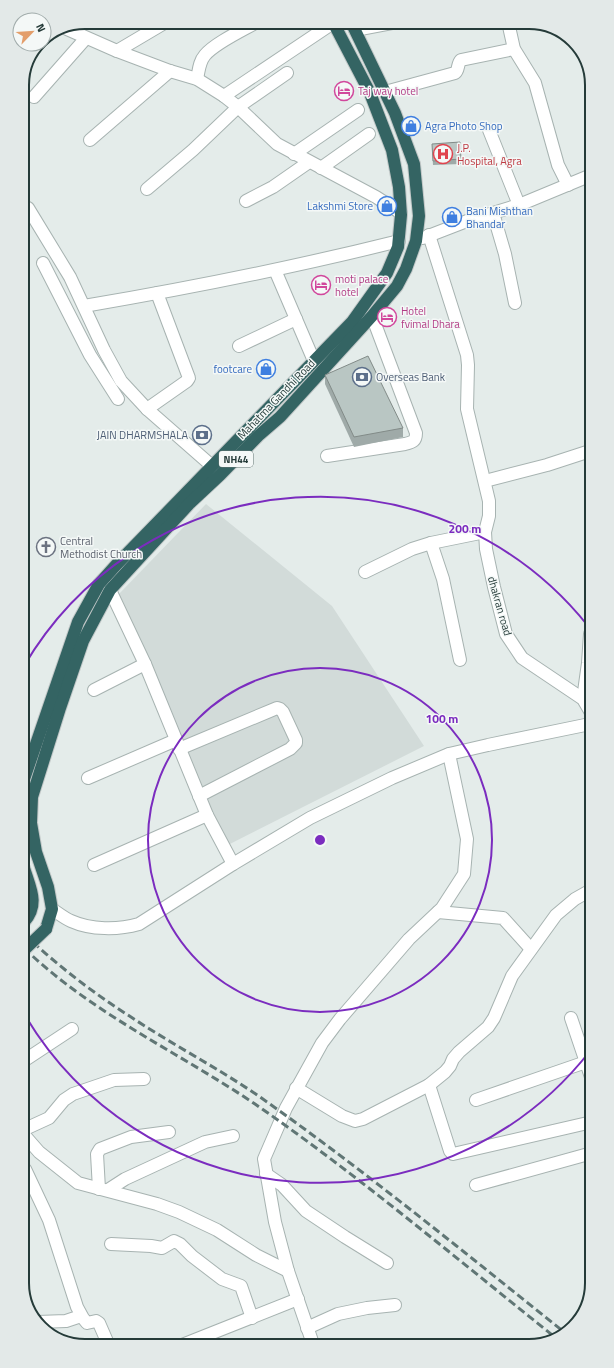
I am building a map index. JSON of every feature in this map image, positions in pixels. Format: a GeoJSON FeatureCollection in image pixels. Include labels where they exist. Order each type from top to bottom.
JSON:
{"type":"FeatureCollection","features":[{"type":"Feature","properties":{"kind":"highway","name":"Mahatma Gandhi Road"},"geometry":{"type":"LineString","coordinates":[[29,764],[78,622],[99,584],[116,564],[352,322],[387,273],[398,247],[401,213],[399,187],[392,150],[370,93],[337,29]]}},
{"type":"Feature","properties":{"kind":"highway","name":"Mahatma Gandhi Road"},"geometry":{"type":"LineString","coordinates":[[29,945],[46,929],[52,909],[48,887],[36,852],[31,823],[32,797],[83,640],[110,590],[190,503],[258,436],[280,417],[372,316],[397,286],[406,269],[416,241],[419,216],[414,164],[395,113],[354,29]]}},
{"type":"Feature","properties":{"kind":"highway"},"geometry":{"type":"LineString","coordinates":[[29,884],[34,901],[29,914]]}},
{"type":"Feature","properties":{"kind":"street"},"geometry":{"type":"LineString","coordinates":[[117,51],[154,29]]}},
{"type":"Feature","properties":{"kind":"street"},"geometry":{"type":"LineString","coordinates":[[197,79],[200,65],[205,55],[212,48],[245,29]]}},
{"type":"Feature","properties":{"kind":"street"},"geometry":{"type":"LineString","coordinates":[[224,96],[323,29]]}},
{"type":"Feature","properties":{"kind":"street"},"geometry":{"type":"LineString","coordinates":[[510,29],[514,49],[535,83],[558,165],[568,185]]}},
{"type":"Feature","properties":{"kind":"street"},"geometry":{"type":"LineString","coordinates":[[71,31],[117,51],[170,71],[197,79],[238,107],[273,141],[294,154],[376,197],[401,213]]}},
{"type":"Feature","properties":{"kind":"street"},"geometry":{"type":"LineString","coordinates":[[34,98],[86,38]]}},
{"type":"Feature","properties":{"kind":"street"},"geometry":{"type":"LineString","coordinates":[[385,92],[455,73],[461,60],[514,49]]}},
{"type":"Feature","properties":{"kind":"street"},"geometry":{"type":"LineString","coordinates":[[90,140],[170,71]]}},
{"type":"Feature","properties":{"kind":"street"},"geometry":{"type":"LineString","coordinates":[[147,189],[193,150],[238,107],[287,73]]}},
{"type":"Feature","properties":{"kind":"street"},"geometry":{"type":"LineString","coordinates":[[294,154],[358,110]]}},
{"type":"Feature","properties":{"kind":"street"},"geometry":{"type":"LineString","coordinates":[[489,130],[519,204]]}},
{"type":"Feature","properties":{"kind":"street"},"geometry":{"type":"LineString","coordinates":[[322,168],[369,134]]}},
{"type":"Feature","properties":{"kind":"street"},"geometry":{"type":"LineString","coordinates":[[246,201],[273,188],[309,162]]}},
{"type":"Feature","properties":{"kind":"street"},"geometry":{"type":"LineString","coordinates":[[416,241],[429,234],[519,204],[585,178]]}},
{"type":"Feature","properties":{"kind":"street"},"geometry":{"type":"LineString","coordinates":[[29,210],[70,277],[84,306],[90,337],[118,399]]}},
{"type":"Feature","properties":{"kind":"street"},"geometry":{"type":"LineString","coordinates":[[493,213],[505,254],[515,303]]}},
{"type":"Feature","properties":{"kind":"street","name":"dhakran road"},"geometry":{"type":"LineString","coordinates":[[429,234],[467,355],[467,409],[488,501],[489,516],[485,532],[486,549],[506,634],[522,658],[580,697]]}},
{"type":"Feature","properties":{"kind":"street"},"geometry":{"type":"LineString","coordinates":[[84,306],[320,261],[399,240]]}},
{"type":"Feature","properties":{"kind":"street"},"geometry":{"type":"LineString","coordinates":[[43,263],[90,337],[121,381],[147,409],[212,466]]}},
{"type":"Feature","properties":{"kind":"street"},"geometry":{"type":"LineString","coordinates":[[275,270],[314,361]]}},
{"type":"Feature","properties":{"kind":"street"},"geometry":{"type":"LineString","coordinates":[[147,409],[187,381],[189,378],[157,293]]}},
{"type":"Feature","properties":{"kind":"street"},"geometry":{"type":"LineString","coordinates":[[327,456],[405,444],[414,441],[416,438],[416,432],[372,316]]}},
{"type":"Feature","properties":{"kind":"street"},"geometry":{"type":"LineString","coordinates":[[240,346],[296,319]]}},
{"type":"Feature","properties":{"kind":"street"},"geometry":{"type":"LineString","coordinates":[[484,481],[547,465],[585,453]]}},
{"type":"Feature","properties":{"kind":"street"},"geometry":{"type":"LineString","coordinates":[[365,572],[412,549],[431,543],[485,532]]}},
{"type":"Feature","properties":{"kind":"street"},"geometry":{"type":"LineString","coordinates":[[431,543],[443,579],[460,660]]}},
{"type":"Feature","properties":{"kind":"street"},"geometry":{"type":"LineString","coordinates":[[110,590],[145,664],[207,815],[232,864]]}},
{"type":"Feature","properties":{"kind":"street"},"geometry":{"type":"LineString","coordinates":[[94,690],[145,664]]}},
{"type":"Feature","properties":{"kind":"street"},"geometry":{"type":"LineString","coordinates":[[585,676],[580,697],[585,704]]}},
{"type":"Feature","properties":{"kind":"street"},"geometry":{"type":"LineString","coordinates":[[88,778],[277,708],[280,709],[283,712],[296,740],[296,744],[290,749],[199,796]]}},
{"type":"Feature","properties":{"kind":"street"},"geometry":{"type":"LineString","coordinates":[[52,909],[78,924],[100,928],[128,927],[139,924],[232,864],[310,818],[392,778],[449,754],[585,725]]}},
{"type":"Feature","properties":{"kind":"street"},"geometry":{"type":"LineString","coordinates":[[311,1339],[288,1271],[275,1222],[264,1159],[286,1108],[322,1042],[409,939],[446,904],[464,874],[467,845],[449,754]]}},
{"type":"Feature","properties":{"kind":"street"},"geometry":{"type":"LineString","coordinates":[[94,865],[207,815]]}},
{"type":"Feature","properties":{"kind":"street"},"geometry":{"type":"LineString","coordinates":[[296,1088],[337,1113],[355,1121],[363,1119],[429,1085],[445,1072],[450,1066],[452,1059],[459,1052],[488,1027],[494,1018],[512,976],[531,949],[561,910],[585,893]]}},
{"type":"Feature","properties":{"kind":"street"},"geometry":{"type":"LineString","coordinates":[[438,912],[503,918],[531,949]]}},
{"type":"Feature","properties":{"kind":"street"},"geometry":{"type":"LineString","coordinates":[[571,1018],[585,1059]]}},
{"type":"Feature","properties":{"kind":"street"},"geometry":{"type":"LineString","coordinates":[[29,1057],[72,1029]]}},
{"type":"Feature","properties":{"kind":"street"},"geometry":{"type":"LineString","coordinates":[[476,1100],[585,1062]]}},
{"type":"Feature","properties":{"kind":"street"},"geometry":{"type":"LineString","coordinates":[[29,1127],[49,1118],[64,1100],[73,1094],[114,1080],[144,1078]]}},
{"type":"Feature","properties":{"kind":"street"},"geometry":{"type":"LineString","coordinates":[[429,1085],[450,1151],[453,1154],[585,1123]]}},
{"type":"Feature","properties":{"kind":"street"},"geometry":{"type":"LineString","coordinates":[[103,1189],[97,1154],[100,1149],[130,1138],[168,1132]]}},
{"type":"Feature","properties":{"kind":"street"},"geometry":{"type":"LineString","coordinates":[[103,1189],[205,1142],[233,1136]]}},
{"type":"Feature","properties":{"kind":"street"},"geometry":{"type":"LineString","coordinates":[[29,1141],[39,1152],[78,1183],[157,1204],[179,1212],[217,1230],[256,1255],[288,1271]]}},
{"type":"Feature","properties":{"kind":"street"},"geometry":{"type":"LineString","coordinates":[[476,1185],[585,1155]]}},
{"type":"Feature","properties":{"kind":"street"},"geometry":{"type":"LineString","coordinates":[[266,1174],[282,1185],[309,1213],[387,1263]]}},
{"type":"Feature","properties":{"kind":"street"},"geometry":{"type":"LineString","coordinates":[[29,1178],[47,1216],[77,1307],[86,1322],[96,1321],[99,1323],[107,1339]]}},
{"type":"Feature","properties":{"kind":"street"},"geometry":{"type":"LineString","coordinates":[[111,1244],[152,1246],[162,1248],[174,1241],[180,1244],[192,1256],[222,1279],[241,1286],[252,1318]]}},
{"type":"Feature","properties":{"kind":"street"},"geometry":{"type":"LineString","coordinates":[[198,1339],[298,1299]]}},
{"type":"Feature","properties":{"kind":"street"},"geometry":{"type":"LineString","coordinates":[[307,1328],[338,1314],[367,1308],[395,1305]]}},
{"type":"Feature","properties":{"kind":"street"},"geometry":{"type":"LineString","coordinates":[[44,1322],[66,1321],[82,1316]]}},
{"type":"Feature","properties":{"kind":"shaded area"},"geometry":{"type":"Polygon","coordinates":[[[206,504],[332,606],[424,746],[220,849],[118,595],[206,504]]]}},
{"type":"Feature","properties":{"kind":"building"},"geometry":{"type":"Polygon","coordinates":[[[460,142],[461,159],[433,161],[432,144],[460,142]]]}},
{"type":"Feature","properties":{"kind":"building"},"geometry":{"type":"Polygon","coordinates":[[[368,356],[403,428],[354,437],[325,375],[368,356]]]}},
{"type":"Feature","properties":{"kind":"railway"},"geometry":{"type":"LineString","coordinates":[[29,939],[62,968],[103,998],[147,1027],[244,1086],[299,1125],[414,1212],[561,1329]]}},
{"type":"Feature","properties":{"kind":"railway"},"geometry":{"type":"LineString","coordinates":[[29,952],[50,971],[106,1012],[226,1085],[294,1131],[407,1218],[551,1334]]}},
{"type":"Feature","properties":{"kind":"place","name":"Taj way hotel"},"geometry":{"type":"Point","coordinates":[344,91]}},
{"type":"Feature","properties":{"kind":"place","name":"Agra Photo Shop"},"geometry":{"type":"Point","coordinates":[411,126]}},
{"type":"Feature","properties":{"kind":"place","name":"J.P. Hospital, Agra"},"geometry":{"type":"Point","coordinates":[443,154]}},
{"type":"Feature","properties":{"kind":"place","name":"Lakshmi Store"},"geometry":{"type":"Point","coordinates":[387,206]}},
{"type":"Feature","properties":{"kind":"place","name":"Bani Mishthan Bhandar"},"geometry":{"type":"Point","coordinates":[452,217]}},
{"type":"Feature","properties":{"kind":"place","name":"moti palace hotel"},"geometry":{"type":"Point","coordinates":[321,285]}},
{"type":"Feature","properties":{"kind":"place","name":"Hotel fvimal Dhara"},"geometry":{"type":"Point","coordinates":[387,317]}},
{"type":"Feature","properties":{"kind":"place","name":"footcare"},"geometry":{"type":"Point","coordinates":[266,369]}},
{"type":"Feature","properties":{"kind":"place","name":"Overseas Bank"},"geometry":{"type":"Point","coordinates":[362,377]}},
{"type":"Feature","properties":{"kind":"place","name":"JAIN DHARMSHALA"},"geometry":{"type":"Point","coordinates":[202,435]}},
{"type":"Feature","properties":{"kind":"place","name":"Central Methodist Church"},"geometry":{"type":"Point","coordinates":[46,547]}}]}
